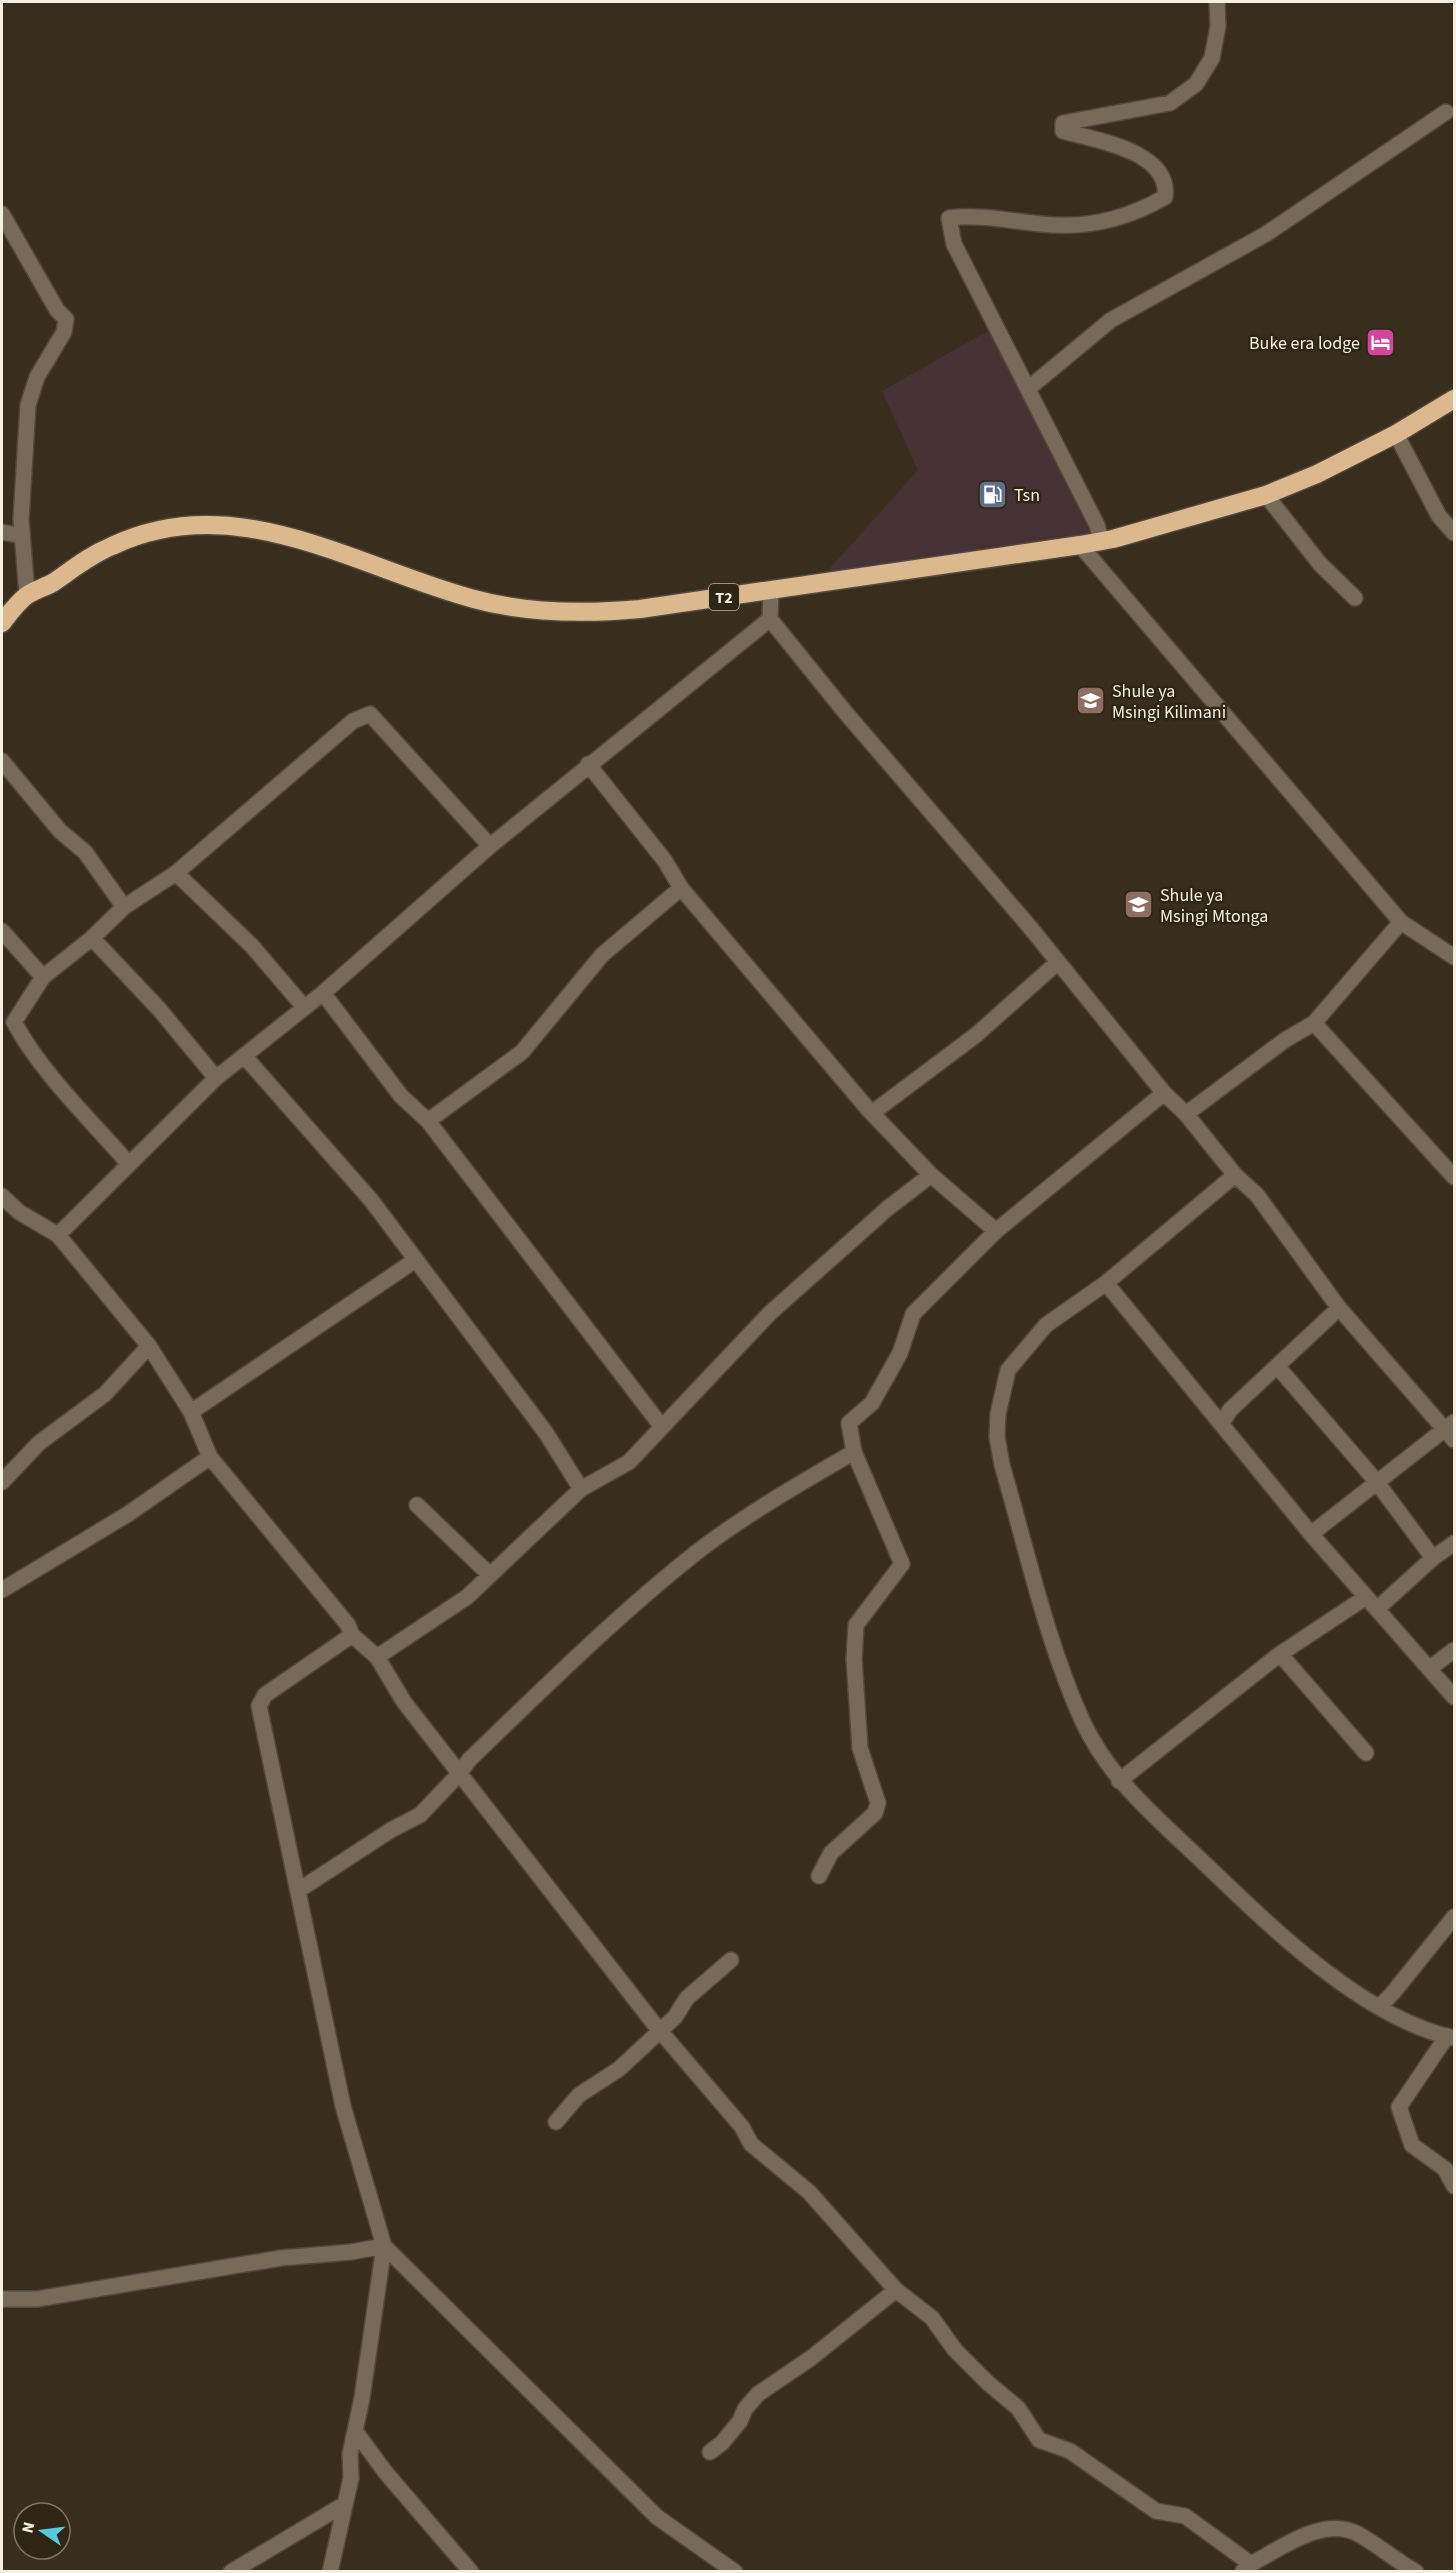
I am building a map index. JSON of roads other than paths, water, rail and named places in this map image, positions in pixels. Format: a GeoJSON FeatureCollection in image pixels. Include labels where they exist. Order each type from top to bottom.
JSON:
{"type":"FeatureCollection","features":[{"type":"Feature","properties":{"kind":"highway","name":"T2"},"geometry":{"type":"LineString","coordinates":[[2,623],[27,595],[54,582],[74,566],[113,545],[152,532],[202,523],[255,528],[308,542],[474,599],[536,610],[588,614],[640,609],[1080,545],[1266,495],[1317,474],[1396,434],[1455,399]]}},
{"type":"Feature","properties":{"kind":"street"},"geometry":{"type":"LineString","coordinates":[[1101,541],[1097,525],[954,244],[949,218],[967,215],[1076,226],[1115,219],[1165,197],[1166,189],[1158,168],[1137,153],[1063,131],[1063,123],[1170,103],[1196,84],[1212,58],[1218,26],[1217,2]]}},
{"type":"Feature","properties":{"kind":"street"},"geometry":{"type":"LineString","coordinates":[[1029,388],[1111,320],[1266,234],[1446,112]]}},
{"type":"Feature","properties":{"kind":"street"},"geometry":{"type":"LineString","coordinates":[[2,214],[57,310],[66,319],[64,332],[37,377],[28,405],[22,536],[27,595]]}},
{"type":"Feature","properties":{"kind":"street"},"geometry":{"type":"LineString","coordinates":[[1396,434],[1438,516],[1455,533]]}},
{"type":"Feature","properties":{"kind":"street"},"geometry":{"type":"LineString","coordinates":[[1266,495],[1320,564],[1355,598]]}},
{"type":"Feature","properties":{"kind":"street"},"geometry":{"type":"LineString","coordinates":[[2,532],[22,536]]}},
{"type":"Feature","properties":{"kind":"street"},"geometry":{"type":"LineString","coordinates":[[1080,545],[1401,922],[1455,957]]}},
{"type":"Feature","properties":{"kind":"street"},"geometry":{"type":"LineString","coordinates":[[771,590],[770,619],[845,712],[1058,962],[1164,1093],[1186,1114],[1235,1175],[1257,1195],[1339,1308],[1451,1430],[1376,1481],[1311,1534]]}},
{"type":"Feature","properties":{"kind":"street"},"geometry":{"type":"LineString","coordinates":[[58,1235],[216,1078],[323,993],[490,846],[588,764],[770,619]]}},
{"type":"Feature","properties":{"kind":"street"},"geometry":{"type":"LineString","coordinates":[[128,1163],[22,1038],[14,1022],[43,976],[92,938],[124,907],[176,873],[353,721],[370,714],[490,846]]}},
{"type":"Feature","properties":{"kind":"street"},"geometry":{"type":"LineString","coordinates":[[2,761],[60,831],[85,852],[124,907]]}},
{"type":"Feature","properties":{"kind":"street"},"geometry":{"type":"LineString","coordinates":[[588,764],[665,861],[681,888],[872,1113],[931,1175],[996,1231]]}},
{"type":"Feature","properties":{"kind":"street"},"geometry":{"type":"LineString","coordinates":[[176,873],[252,946],[304,1007]]}},
{"type":"Feature","properties":{"kind":"street"},"geometry":{"type":"LineString","coordinates":[[428,1121],[522,1052],[602,955],[681,888]]}},
{"type":"Feature","properties":{"kind":"street"},"geometry":{"type":"LineString","coordinates":[[1186,1114],[1285,1040],[1314,1023],[1401,922]]}},
{"type":"Feature","properties":{"kind":"street"},"geometry":{"type":"LineString","coordinates":[[2,931],[43,976]]}},
{"type":"Feature","properties":{"kind":"street"},"geometry":{"type":"LineString","coordinates":[[92,938],[159,1009],[206,1069],[216,1078]]}},
{"type":"Feature","properties":{"kind":"street"},"geometry":{"type":"LineString","coordinates":[[872,1113],[976,1035],[1058,962]]}},
{"type":"Feature","properties":{"kind":"street"},"geometry":{"type":"LineString","coordinates":[[323,993],[401,1096],[428,1121],[662,1428]]}},
{"type":"Feature","properties":{"kind":"street"},"geometry":{"type":"LineString","coordinates":[[1314,1023],[1455,1177]]}},
{"type":"Feature","properties":{"kind":"street"},"geometry":{"type":"LineString","coordinates":[[245,1057],[371,1200],[414,1261],[546,1433],[581,1489]]}},
{"type":"Feature","properties":{"kind":"street"},"geometry":{"type":"LineString","coordinates":[[819,1876],[831,1853],[875,1813],[878,1803],[860,1748],[854,1659],[856,1625],[902,1564],[854,1452],[849,1423],[872,1403],[900,1353],[913,1314],[996,1231],[1164,1093]]}},
{"type":"Feature","properties":{"kind":"street"},"geometry":{"type":"LineString","coordinates":[[377,1658],[467,1597],[581,1489],[629,1462],[770,1313],[888,1208],[931,1175]]}},
{"type":"Feature","properties":{"kind":"street"},"geometry":{"type":"LineString","coordinates":[[1235,1175],[1106,1283],[1046,1325],[1008,1370],[998,1414],[997,1437],[1002,1465],[1066,1680],[1082,1721],[1119,1781],[1264,1919],[1334,1979],[1409,2024],[1451,2037],[1399,2108],[1412,2145],[1450,2164],[1455,2186]]}},
{"type":"Feature","properties":{"kind":"street"},"geometry":{"type":"LineString","coordinates":[[2,1196],[19,1212],[58,1235],[150,1346],[191,1413],[210,1457],[348,1625],[352,1635],[377,1658],[404,1702],[459,1774],[660,2031],[742,2127],[751,2144],[809,2192],[896,2290],[932,2318],[955,2350],[1018,2408],[1040,2440],[1070,2451],[1156,2511],[1185,2516],[1247,2568],[1315,2531],[1333,2529],[1356,2532],[1416,2571]]}},
{"type":"Feature","properties":{"kind":"street"},"geometry":{"type":"LineString","coordinates":[[191,1413],[414,1261]]}},
{"type":"Feature","properties":{"kind":"street"},"geometry":{"type":"LineString","coordinates":[[1106,1283],[1311,1534],[1455,1697]]}},
{"type":"Feature","properties":{"kind":"street"},"geometry":{"type":"LineString","coordinates":[[1222,1423],[1230,1410],[1339,1308]]}},
{"type":"Feature","properties":{"kind":"street"},"geometry":{"type":"LineString","coordinates":[[2,1482],[39,1443],[105,1394],[150,1346]]}},
{"type":"Feature","properties":{"kind":"street"},"geometry":{"type":"LineString","coordinates":[[1277,1366],[1376,1481],[1433,1558]]}},
{"type":"Feature","properties":{"kind":"street"},"geometry":{"type":"LineString","coordinates":[[299,1890],[391,1830],[420,1815],[459,1774],[468,1760],[582,1651],[699,1551],[797,1485],[854,1452]]}},
{"type":"Feature","properties":{"kind":"street"},"geometry":{"type":"LineString","coordinates":[[2,1590],[128,1514],[210,1457]]}},
{"type":"Feature","properties":{"kind":"street"},"geometry":{"type":"LineString","coordinates":[[417,1505],[490,1575]]}},
{"type":"Feature","properties":{"kind":"street"},"geometry":{"type":"LineString","coordinates":[[1378,1608],[1433,1558],[1455,1543]]}},
{"type":"Feature","properties":{"kind":"street"},"geometry":{"type":"LineString","coordinates":[[1119,1781],[1280,1654],[1366,1597]]}},
{"type":"Feature","properties":{"kind":"street"},"geometry":{"type":"LineString","coordinates":[[333,2569],[351,2478],[350,2454],[384,2246],[343,2106],[259,1706],[265,1695],[352,1635]]}},
{"type":"Feature","properties":{"kind":"street"},"geometry":{"type":"LineString","coordinates":[[1430,1669],[1455,1650]]}},
{"type":"Feature","properties":{"kind":"street"},"geometry":{"type":"LineString","coordinates":[[1280,1654],[1366,1753]]}},
{"type":"Feature","properties":{"kind":"street"},"geometry":{"type":"LineString","coordinates":[[1380,2006],[1455,1917]]}},
{"type":"Feature","properties":{"kind":"street"},"geometry":{"type":"LineString","coordinates":[[556,2122],[579,2095],[619,2069],[675,2017],[687,1998],[731,1960]]}},
{"type":"Feature","properties":{"kind":"street"},"geometry":{"type":"LineString","coordinates":[[2,2298],[38,2299],[281,2258],[351,2252],[384,2246]]}},
{"type":"Feature","properties":{"kind":"street"},"geometry":{"type":"LineString","coordinates":[[384,2246],[657,2517],[735,2571]]}},
{"type":"Feature","properties":{"kind":"street"},"geometry":{"type":"LineString","coordinates":[[710,2452],[740,2421],[745,2409],[758,2394],[812,2358],[896,2290]]}},
{"type":"Feature","properties":{"kind":"street"},"geometry":{"type":"LineString","coordinates":[[355,2430],[386,2473],[471,2571]]}},
{"type":"Feature","properties":{"kind":"street"},"geometry":{"type":"LineString","coordinates":[[231,2571],[345,2504]]}},
{"type":"Feature","properties":{"kind":"place","name":"Buke era lodge"},"geometry":{"type":"Point","coordinates":[1381,343]}},
{"type":"Feature","properties":{"kind":"place","name":"Tsn"},"geometry":{"type":"Point","coordinates":[993,495]}},
{"type":"Feature","properties":{"kind":"place","name":"Shule ya Msingi Kilimani"},"geometry":{"type":"Point","coordinates":[1091,701]}},
{"type":"Feature","properties":{"kind":"place","name":"Shule ya Msingi Mtonga"},"geometry":{"type":"Point","coordinates":[1139,905]}}]}
